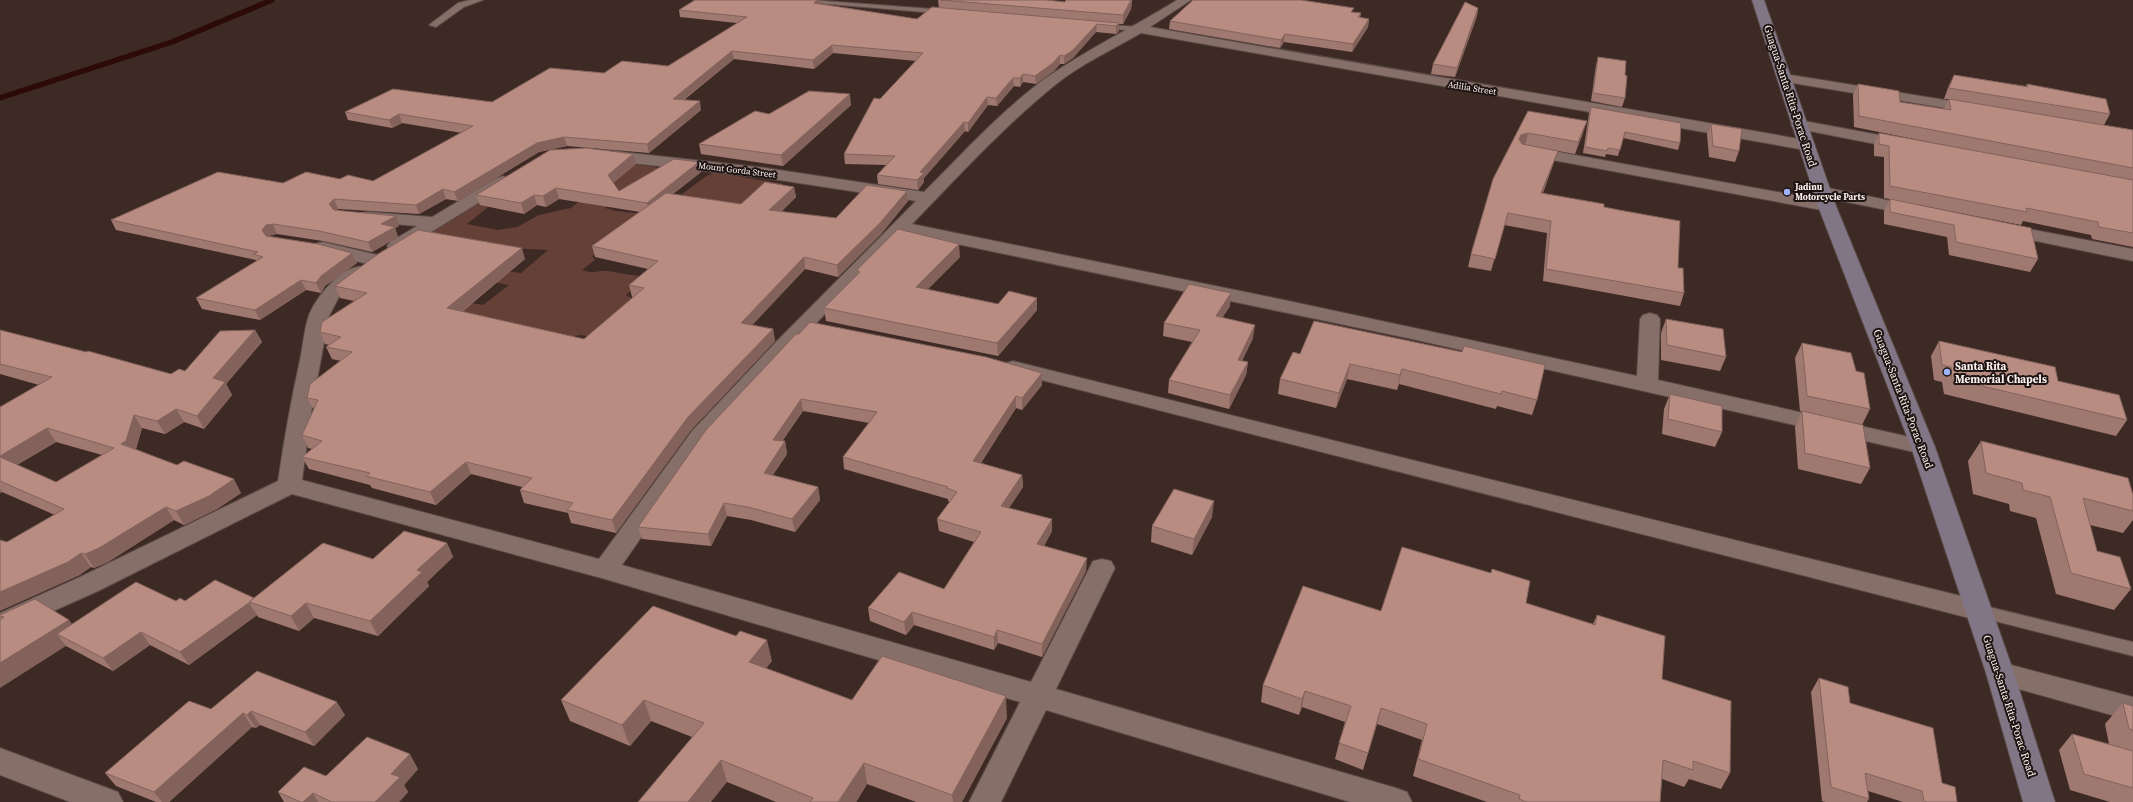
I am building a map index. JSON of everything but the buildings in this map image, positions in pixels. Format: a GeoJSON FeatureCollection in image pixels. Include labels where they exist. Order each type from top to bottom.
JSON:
{"type":"FeatureCollection","features":[{"type":"Feature","properties":{"kind":"main road","name":"Guagua-Santa Rita-Porac Road"},"geometry":{"type":"LineString","coordinates":[[1758,0],[1785,78],[1802,135],[1825,199],[1923,446],[1977,610],[2000,673],[2039,802]]}},
{"type":"Feature","properties":{"kind":"street"},"geometry":{"type":"LineString","coordinates":[[605,570],[700,436],[804,324],[993,132],[1050,82],[1078,62],[1139,29],[1185,0]]}},
{"type":"Feature","properties":{"kind":"street","name":"Adilia Street"},"geometry":{"type":"LineString","coordinates":[[1139,29],[1802,135],[1923,148]]}},
{"type":"Feature","properties":{"kind":"street"},"geometry":{"type":"LineString","coordinates":[[1785,78],[1986,111]]}},
{"type":"Feature","properties":{"kind":"street"},"geometry":{"type":"LineString","coordinates":[[1525,151],[1825,199],[1931,214]]}},
{"type":"Feature","properties":{"kind":"street","name":"Mount Gorda Street"},"geometry":{"type":"LineString","coordinates":[[591,154],[758,172],[928,198]]}},
{"type":"Feature","properties":{"kind":"street"},"geometry":{"type":"LineString","coordinates":[[289,485],[300,407],[319,316],[326,301],[333,291],[375,260],[434,222],[520,172]]}},
{"type":"Feature","properties":{"kind":"street"},"geometry":{"type":"LineString","coordinates":[[351,215],[434,222]]}},
{"type":"Feature","properties":{"kind":"street"},"geometry":{"type":"LineString","coordinates":[[1986,225],[2133,255]]}},
{"type":"Feature","properties":{"kind":"street"},"geometry":{"type":"LineString","coordinates":[[900,227],[1255,298],[1647,383],[1923,446]]}},
{"type":"Feature","properties":{"kind":"street"},"geometry":{"type":"LineString","coordinates":[[308,245],[375,260]]}},
{"type":"Feature","properties":{"kind":"street"},"geometry":{"type":"LineString","coordinates":[[1647,383],[1650,319]]}},
{"type":"Feature","properties":{"kind":"street"},"geometry":{"type":"LineString","coordinates":[[804,324],[827,328]]}},
{"type":"Feature","properties":{"kind":"street"},"geometry":{"type":"LineString","coordinates":[[996,363],[1977,610]]}},
{"type":"Feature","properties":{"kind":"street"},"geometry":{"type":"LineString","coordinates":[[0,626],[89,584],[289,485],[605,570],[1040,696],[1396,802]]}},
{"type":"Feature","properties":{"kind":"street"},"geometry":{"type":"LineString","coordinates":[[985,802],[1040,696],[1102,568]]}},
{"type":"Feature","properties":{"kind":"street"},"geometry":{"type":"LineString","coordinates":[[2000,673],[2133,709]]}},
{"type":"Feature","properties":{"kind":"street"},"geometry":{"type":"LineString","coordinates":[[0,761],[106,802]]}},
{"type":"Feature","properties":{"kind":"lane"},"geometry":{"type":"LineString","coordinates":[[433,25],[441,22],[461,5],[479,0]]}},
{"type":"Feature","properties":{"kind":"lane"},"geometry":{"type":"LineString","coordinates":[[816,1],[956,12]]}},
{"type":"Feature","properties":{"kind":"lane"},"geometry":{"type":"LineString","coordinates":[[1093,25],[1139,29]]}},
{"type":"Feature","properties":{"kind":"lane"},"geometry":{"type":"LineString","coordinates":[[1977,610],[2133,649]]}},
{"type":"Feature","properties":{"kind":"shaded area"},"geometry":{"type":"Polygon","coordinates":[[[558,155],[649,166],[668,170],[648,178],[605,208],[616,211],[654,215],[705,177],[715,172],[783,184],[739,209],[592,256],[595,260],[582,270],[593,272],[607,271],[646,276],[626,295],[633,299],[597,338],[581,335],[564,338],[481,324],[418,294],[483,305],[509,285],[481,280],[494,270],[521,273],[548,250],[509,248],[383,259],[490,196],[487,208],[467,224],[498,230],[517,227],[539,215],[571,208],[588,194],[558,155]]]}},
{"type":"Feature","properties":{"kind":"waterway"},"geometry":{"type":"LineString","coordinates":[[0,98],[172,42],[272,0]]}},
{"type":"Feature","properties":{"kind":"place","name":"Jadinu Motorcycle Parts"},"geometry":{"type":"Point","coordinates":[1787,192]}},
{"type":"Feature","properties":{"kind":"place","name":"Santa Rita Memorial Chapels"},"geometry":{"type":"Point","coordinates":[1947,372]}}]}
